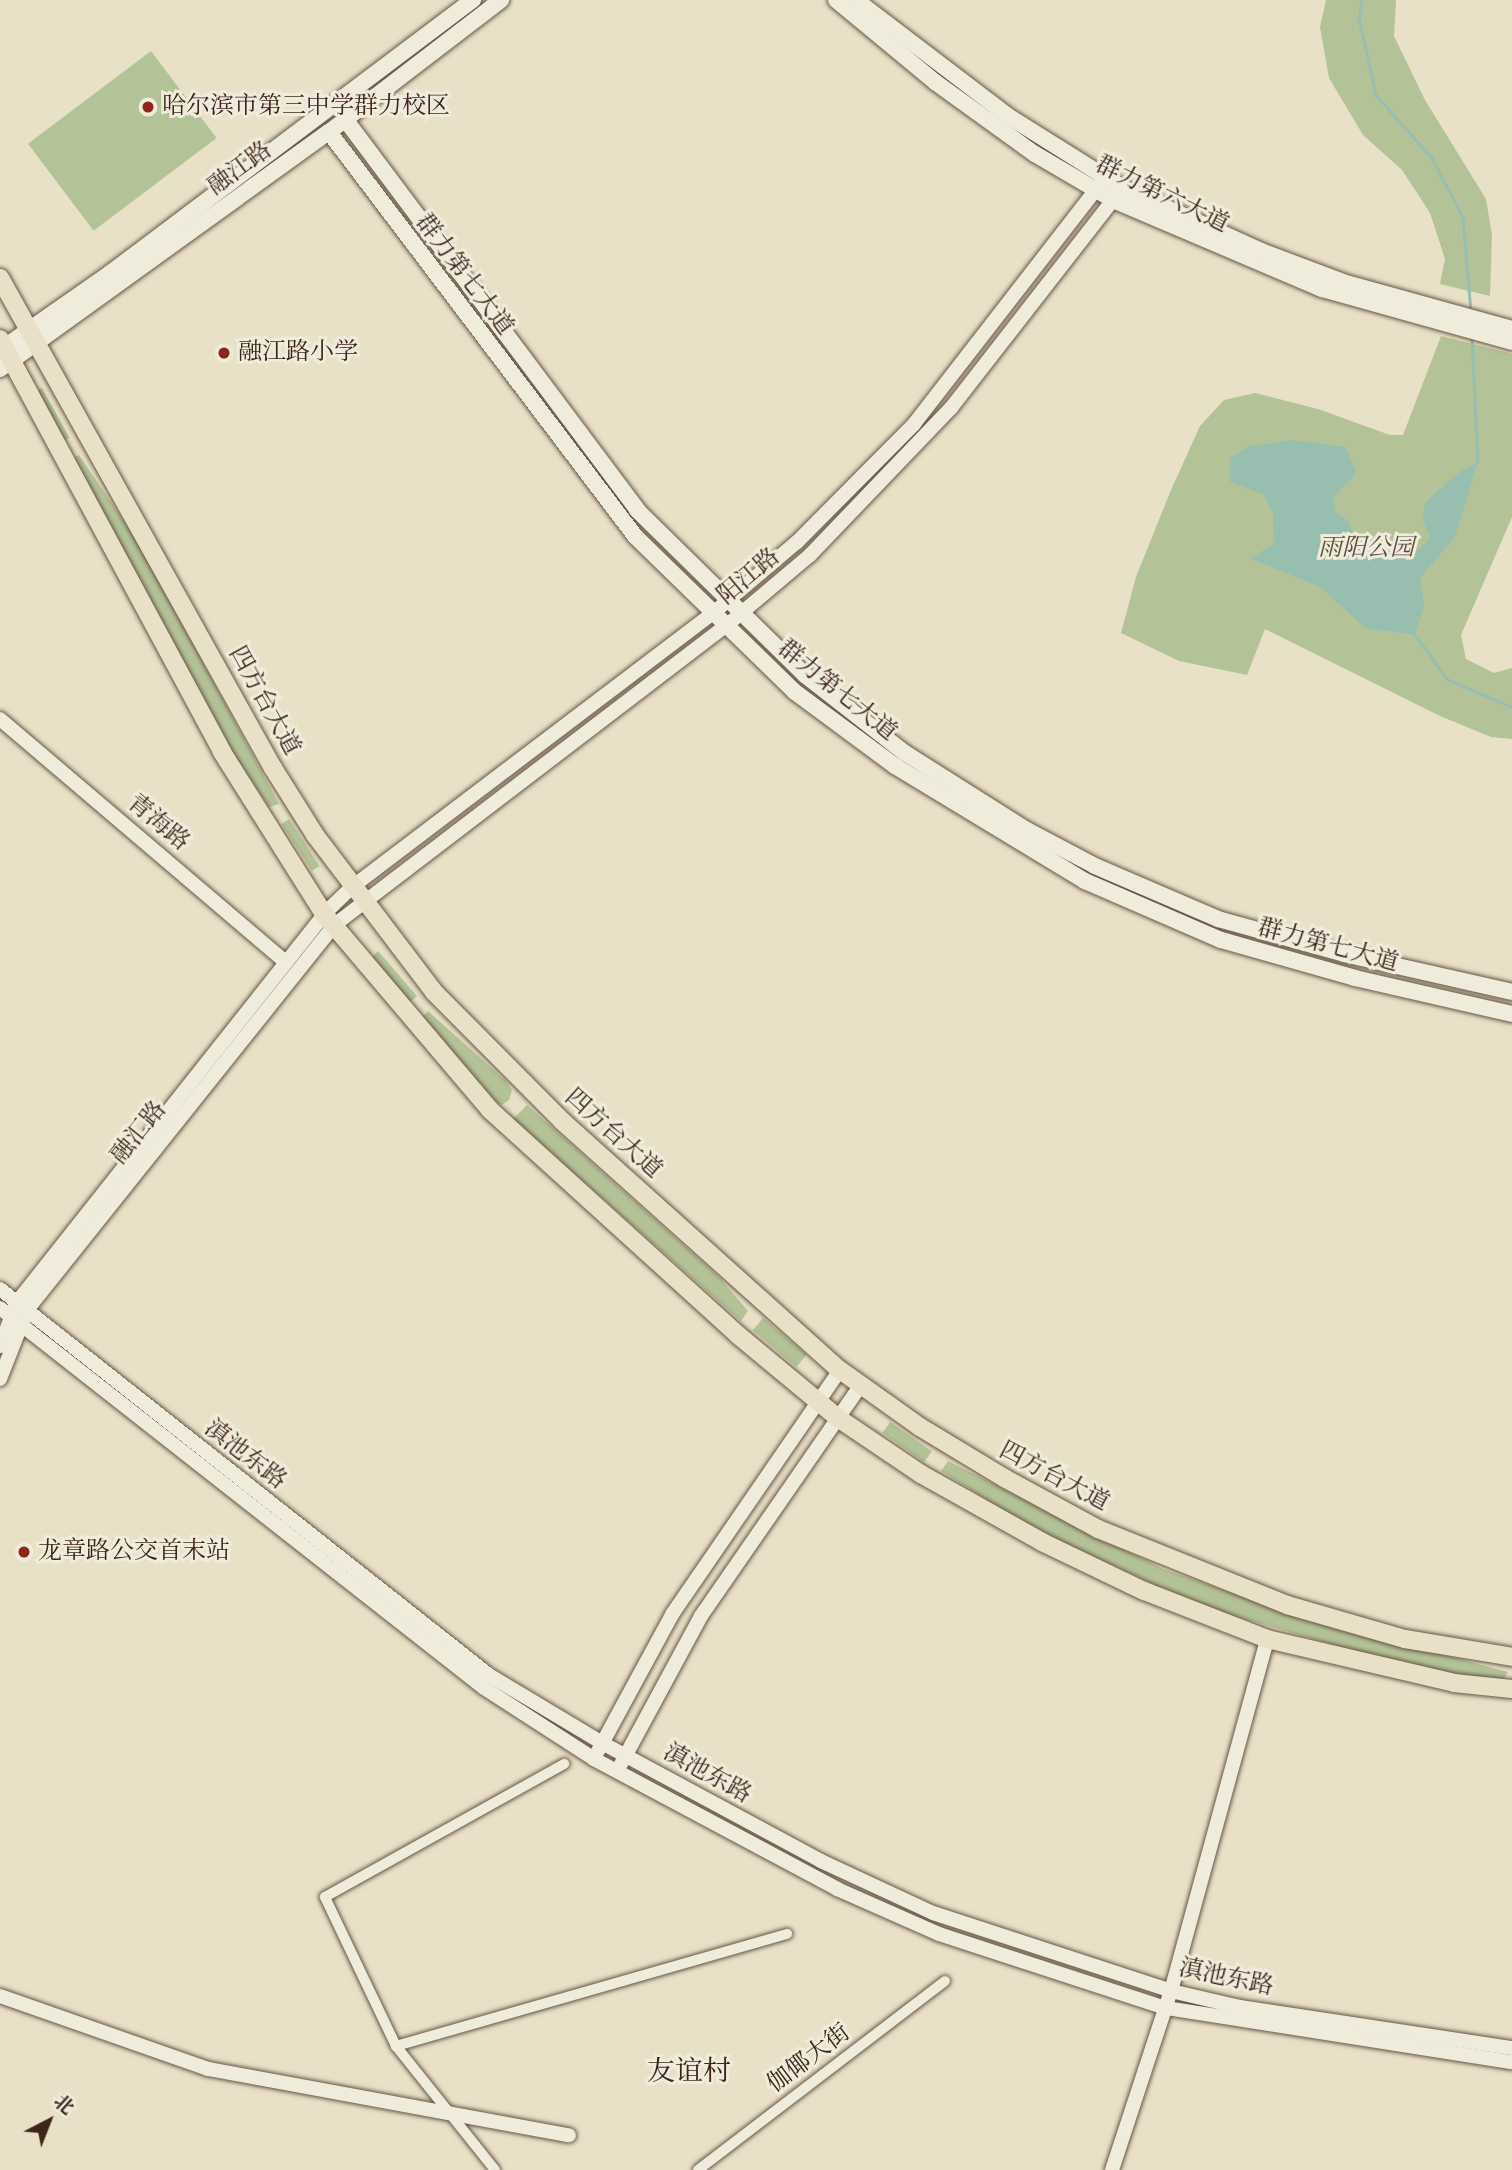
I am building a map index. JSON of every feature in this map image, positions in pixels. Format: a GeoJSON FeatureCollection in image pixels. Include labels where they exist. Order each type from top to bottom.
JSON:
{"type":"FeatureCollection","features":[{"type":"Feature","properties":{"kind":"main road","name":"融江路"},"geometry":{"type":"LineString","coordinates":[[31,340],[473,0]]}},
{"type":"Feature","properties":{"kind":"main road","name":"融江路"},"geometry":{"type":"LineString","coordinates":[[3,358],[329,132],[501,0]]}},
{"type":"Feature","properties":{"kind":"main road","name":"群力第六大道"},"geometry":{"type":"LineString","coordinates":[[836,0],[934,82],[1118,194],[1282,274],[1488,330],[1512,342]]}},
{"type":"Feature","properties":{"kind":"main road","name":"群力第六大道"},"geometry":{"type":"LineString","coordinates":[[856,0],[967,88],[1100,184]]}},
{"type":"Feature","properties":{"kind":"main road","name":"群力第七大道"},"geometry":{"type":"LineString","coordinates":[[345,119],[637,510],[805,675],[905,753],[1027,830],[1095,866],[1218,919],[1344,954],[1512,992]]}},
{"type":"Feature","properties":{"kind":"main road","name":"群力第七大道"},"geometry":{"type":"LineString","coordinates":[[329,132],[635,536],[795,692],[895,766],[1085,881],[1222,940],[1355,978],[1512,1014]]}},
{"type":"Feature","properties":{"kind":"main road","name":"四方台大道"},"geometry":{"type":"LineString","coordinates":[[0,278],[31,340],[273,768],[357,895],[434,992],[517,1079],[840,1370],[860,1386],[1006,1479],[1098,1529],[1193,1571],[1287,1605],[1405,1639],[1512,1657]]}},
{"type":"Feature","properties":{"kind":"main road","name":"群力第六大道"},"geometry":{"type":"LineString","coordinates":[[1488,330],[1512,329]]}},
{"type":"Feature","properties":{"kind":"main road"},"geometry":{"type":"LineString","coordinates":[[3,358],[222,752],[329,920],[490,1110],[817,1402],[921,1474],[1042,1542],[1144,1591],[1267,1639],[1454,1683],[1512,1689]]}},
{"type":"Feature","properties":{"kind":"street","name":"阳江路"},"geometry":{"type":"LineString","coordinates":[[329,920],[712,614],[797,542],[914,424],[1100,184]]}},
{"type":"Feature","properties":{"kind":"street","name":"阳江路"},"geometry":{"type":"LineString","coordinates":[[357,895],[726,626],[810,555],[902,463],[1118,194]]}},
{"type":"Feature","properties":{"kind":"street","name":"青海路"},"geometry":{"type":"LineString","coordinates":[[0,719],[286,962]]}},
{"type":"Feature","properties":{"kind":"street","name":"融汇路"},"geometry":{"type":"LineString","coordinates":[[22,1306],[286,962],[329,920]]}},
{"type":"Feature","properties":{"kind":"street","name":"融汇路"},"geometry":{"type":"LineString","coordinates":[[0,1346],[11,1316],[22,1306],[329,920]]}},
{"type":"Feature","properties":{"kind":"street","name":"滇池东路"},"geometry":{"type":"LineString","coordinates":[[0,1289],[454,1650],[602,1743],[821,1861],[933,1913],[1171,1991],[1240,2007],[1512,2048]]}},
{"type":"Feature","properties":{"kind":"street","name":"融汇路"},"geometry":{"type":"LineString","coordinates":[[0,1379],[11,1316]]}},
{"type":"Feature","properties":{"kind":"street","name":"滇池东路"},"geometry":{"type":"LineString","coordinates":[[11,1316],[448,1662],[594,1759],[837,1889],[939,1934],[1166,2008],[1512,2062]]}},
{"type":"Feature","properties":{"kind":"street"},"geometry":{"type":"LineString","coordinates":[[594,1759],[673,1613],[840,1370]]}},
{"type":"Feature","properties":{"kind":"street"},"geometry":{"type":"LineString","coordinates":[[617,1771],[701,1616],[860,1386]]}},
{"type":"Feature","properties":{"kind":"street"},"geometry":{"type":"LineString","coordinates":[[1112,2170],[1171,1991],[1267,1639]]}},
{"type":"Feature","properties":{"kind":"street"},"geometry":{"type":"LineString","coordinates":[[495,2170],[396,2046],[325,1897],[564,1764]]}},
{"type":"Feature","properties":{"kind":"street"},"geometry":{"type":"LineString","coordinates":[[396,2046],[787,1934]]}},
{"type":"Feature","properties":{"kind":"street","name":"伽倻大街"},"geometry":{"type":"LineString","coordinates":[[698,2170],[945,1981]]}},
{"type":"Feature","properties":{"kind":"street"},"geometry":{"type":"LineString","coordinates":[[0,1996],[208,2069],[569,2135]]}},
{"type":"Feature","properties":{"kind":"green space"},"geometry":{"type":"Polygon","coordinates":[[[1326,0],[1396,0],[1394,36],[1425,100],[1486,199],[1492,235],[1490,296],[1440,284],[1445,259],[1430,213],[1402,170],[1363,135],[1329,78],[1320,27],[1326,0]]]}},
{"type":"Feature","properties":{"kind":"green space"},"geometry":{"type":"Polygon","coordinates":[[[151,51],[217,138],[94,231],[28,144],[151,51]]]}},
{"type":"Feature","properties":{"kind":"green space","name":"雨阳公园"},"geometry":{"type":"Polygon","coordinates":[[[1441,336],[1512,354],[1512,517],[1461,635],[1466,659],[1494,673],[1512,668],[1512,739],[1491,737],[1440,716],[1265,629],[1247,675],[1179,661],[1121,633],[1136,577],[1171,490],[1200,426],[1224,400],[1255,393],[1318,409],[1390,435],[1403,435],[1441,336]]]}},
{"type":"Feature","properties":{"kind":"green space"},"geometry":{"type":"Polygon","coordinates":[[[42,388],[70,438],[62,442],[34,392],[42,388]]]}},
{"type":"Feature","properties":{"kind":"green space"},"geometry":{"type":"Polygon","coordinates":[[[79,455],[137,540],[279,804],[269,807],[227,745],[72,458],[79,455]]]}},
{"type":"Feature","properties":{"kind":"green space"},"geometry":{"type":"Polygon","coordinates":[[[289,819],[319,866],[312,871],[281,824],[289,819]]]}},
{"type":"Feature","properties":{"kind":"green space"},"geometry":{"type":"Polygon","coordinates":[[[378,951],[417,996],[408,1004],[371,958],[378,951]]]}},
{"type":"Feature","properties":{"kind":"green space"},"geometry":{"type":"Polygon","coordinates":[[[428,1011],[506,1081],[512,1090],[509,1100],[502,1105],[492,1100],[421,1019],[428,1011]]]}},
{"type":"Feature","properties":{"kind":"green space"},"geometry":{"type":"Polygon","coordinates":[[[527,1105],[718,1276],[748,1311],[741,1321],[513,1119],[527,1105]]]}},
{"type":"Feature","properties":{"kind":"green space"},"geometry":{"type":"Polygon","coordinates":[[[763,1318],[807,1355],[796,1367],[753,1330],[763,1318]]]}},
{"type":"Feature","properties":{"kind":"green space"},"geometry":{"type":"Polygon","coordinates":[[[890,1422],[932,1451],[924,1462],[883,1433],[890,1422]]]}},
{"type":"Feature","properties":{"kind":"green space"},"geometry":{"type":"Polygon","coordinates":[[[948,1461],[1163,1569],[1292,1614],[1508,1672],[1503,1680],[1417,1669],[1200,1606],[1035,1529],[941,1471],[948,1461]]]}},
{"type":"Feature","properties":{"kind":"shaded area"},"geometry":{"type":"Polygon","coordinates":[[[1294,440],[1346,447],[1356,473],[1333,498],[1336,512],[1348,521],[1357,543],[1373,554],[1410,558],[1430,538],[1423,520],[1425,503],[1455,475],[1478,461],[1455,537],[1420,578],[1424,606],[1415,635],[1365,628],[1320,587],[1250,558],[1274,544],[1273,514],[1263,494],[1230,482],[1230,458],[1250,446],[1294,440]]]}},
{"type":"Feature","properties":{"kind":"waterway"},"geometry":{"type":"LineString","coordinates":[[1362,0],[1359,18],[1376,95],[1432,158],[1463,217],[1471,312]]}},
{"type":"Feature","properties":{"kind":"waterway"},"geometry":{"type":"LineString","coordinates":[[1472,336],[1478,462]]}},
{"type":"Feature","properties":{"kind":"waterway"},"geometry":{"type":"LineString","coordinates":[[1415,634],[1447,679],[1512,707]]}},
{"type":"Feature","properties":{"kind":"place","name":"哈尔滨市第三中学群力校区"},"geometry":{"type":"Point","coordinates":[148,107]}},
{"type":"Feature","properties":{"kind":"place","name":"融江路小学"},"geometry":{"type":"Point","coordinates":[224,353]}},
{"type":"Feature","properties":{"kind":"place","name":"龙章路公交首末站"},"geometry":{"type":"Point","coordinates":[24,1552]}},
{"type":"Feature","properties":{"kind":"district","name":"友谊村"},"geometry":{"type":"Point","coordinates":[689,2073]}}]}
